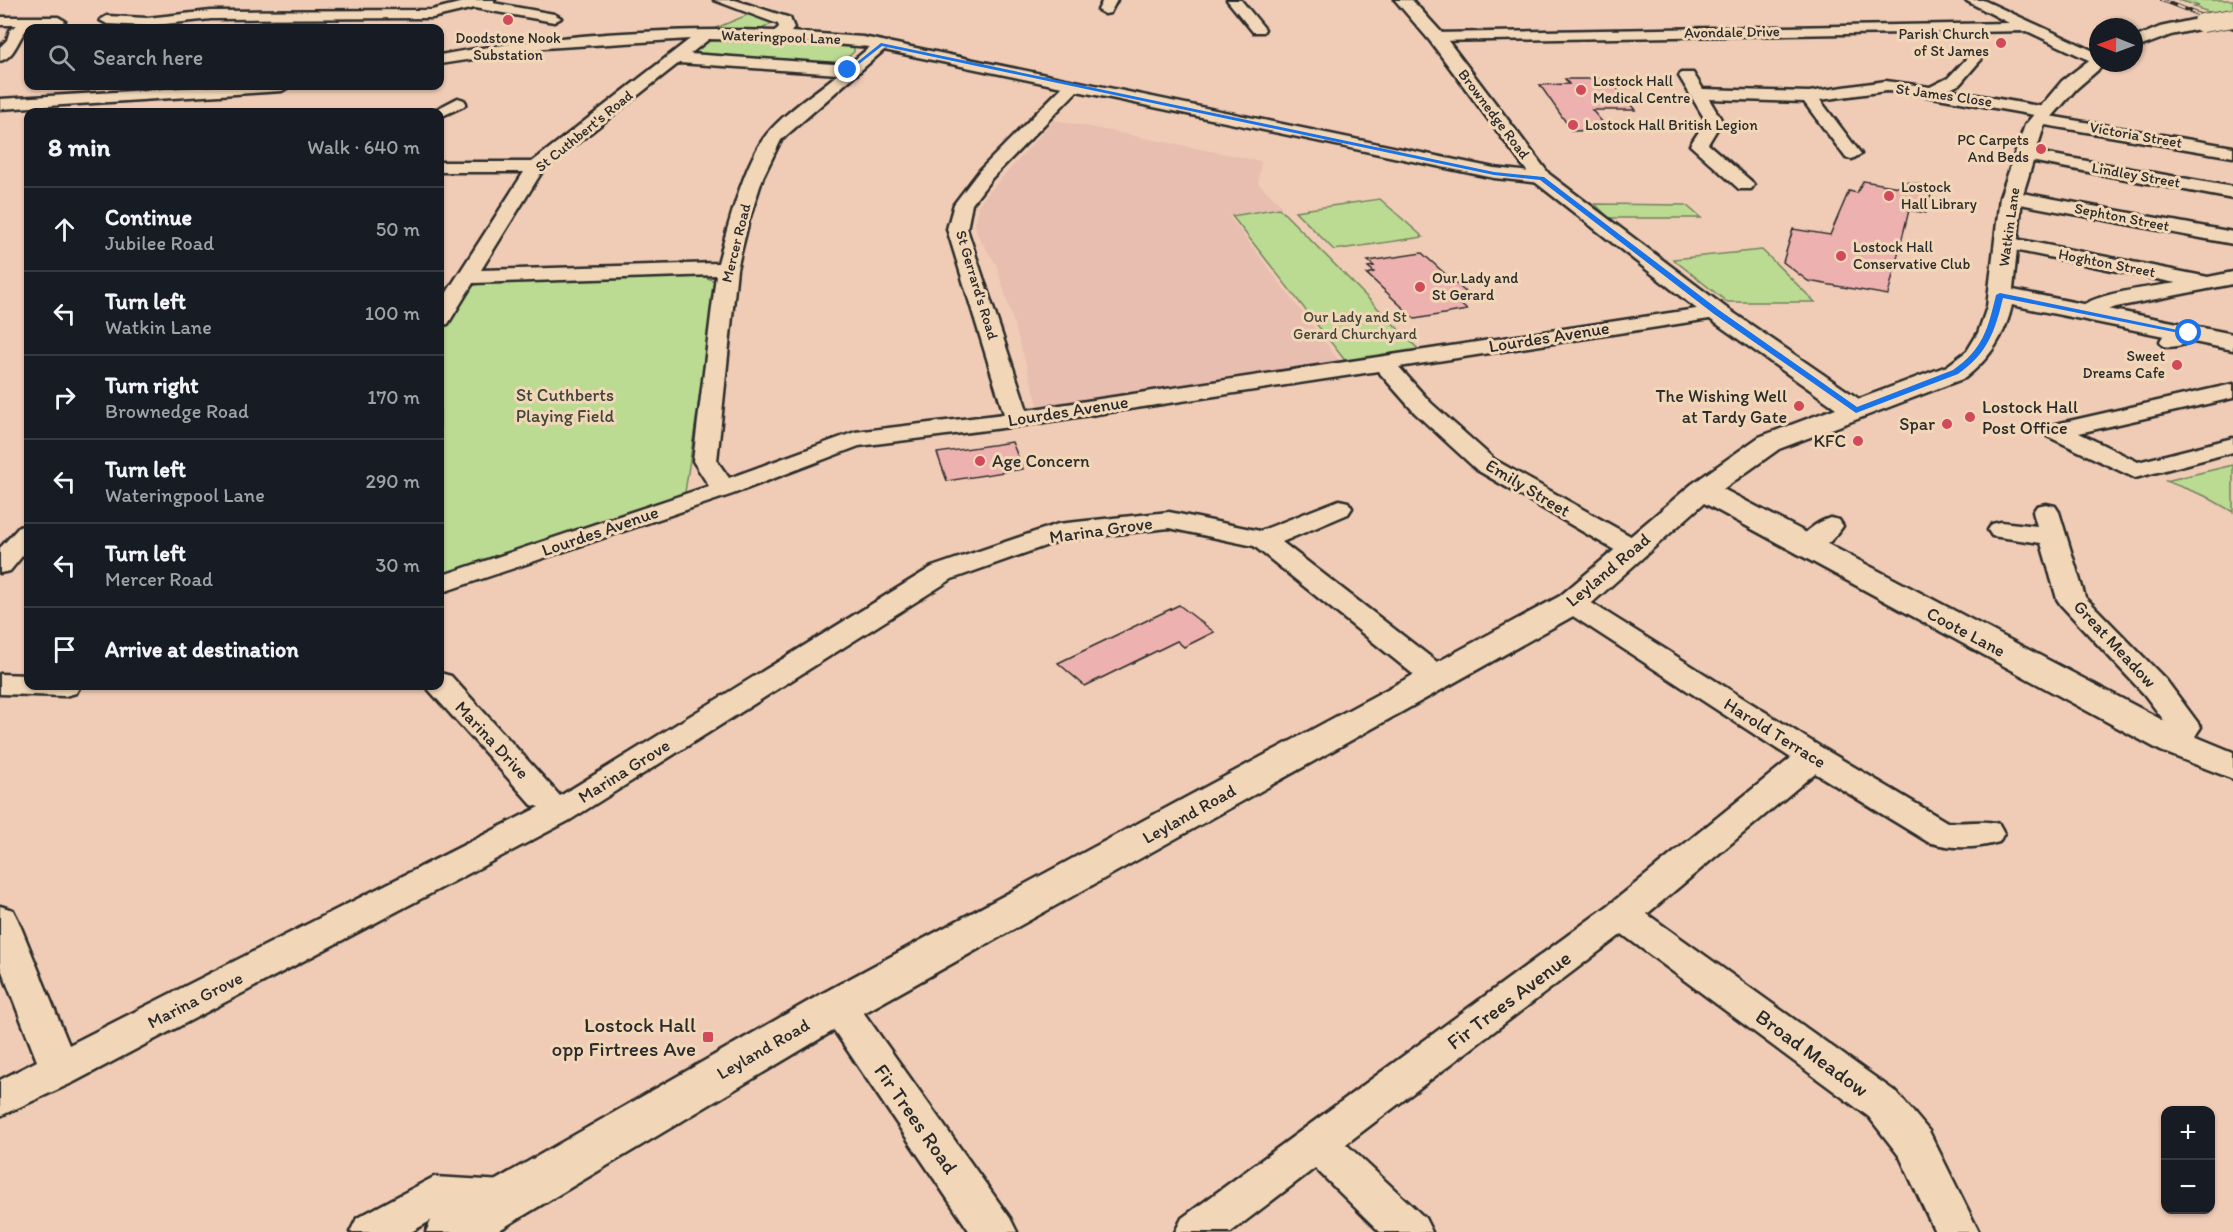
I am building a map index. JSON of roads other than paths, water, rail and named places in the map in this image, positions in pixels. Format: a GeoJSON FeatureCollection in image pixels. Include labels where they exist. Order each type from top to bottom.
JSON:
{"type":"FeatureCollection","features":[{"type":"Feature","properties":{"kind":"main road","name":"Brownedge Road"},"geometry":{"type":"LineString","coordinates":[[1402,0],[1436,37],[1542,178],[1716,312],[1856,410]]}},
{"type":"Feature","properties":{"kind":"main road"},"geometry":{"type":"LineString","coordinates":[[2143,40],[2166,31],[2233,18]]}},
{"type":"Feature","properties":{"kind":"main road","name":"Watkin Lane"},"geometry":{"type":"LineString","coordinates":[[1856,410],[1956,372],[1966,364],[1991,333],[2000,295],[2012,196],[2032,156],[2042,115],[2069,85],[2089,68]]}},
{"type":"Feature","properties":{"kind":"main road"},"geometry":{"type":"LineString","coordinates":[[2000,295],[2086,312],[2180,337],[2233,342]]}},
{"type":"Feature","properties":{"kind":"main road","name":"Leyland Road"},"geometry":{"type":"LineString","coordinates":[[451,1232],[838,1006],[1162,829],[1435,676],[1572,603],[1702,490],[1769,443],[1811,425],[1856,410]]}},
{"type":"Feature","properties":{"kind":"main road","name":"Coote Lane"},"geometry":{"type":"LineString","coordinates":[[1702,490],[1818,536],[2174,742],[2233,766]]}},
{"type":"Feature","properties":{"kind":"street"},"geometry":{"type":"LineString","coordinates":[[348,14],[364,0]]}},
{"type":"Feature","properties":{"kind":"street"},"geometry":{"type":"LineString","coordinates":[[721,0],[785,21],[787,28],[781,34]]}},
{"type":"Feature","properties":{"kind":"street"},"geometry":{"type":"LineString","coordinates":[[1234,0],[1258,29]]}},
{"type":"Feature","properties":{"kind":"street"},"geometry":{"type":"LineString","coordinates":[[1972,0],[2089,57]]}},
{"type":"Feature","properties":{"kind":"street"},"geometry":{"type":"LineString","coordinates":[[107,20],[147,22],[212,15],[432,14],[482,2],[554,18]]}},
{"type":"Feature","properties":{"kind":"street"},"geometry":{"type":"LineString","coordinates":[[0,21],[58,21]]}},
{"type":"Feature","properties":{"kind":"street"},"geometry":{"type":"LineString","coordinates":[[29,24],[34,21]]}},
{"type":"Feature","properties":{"kind":"street"},"geometry":{"type":"LineString","coordinates":[[0,56],[14,41],[15,33],[24,27]]}},
{"type":"Feature","properties":{"kind":"street","name":"Avondale Drive"},"geometry":{"type":"LineString","coordinates":[[1436,37],[2028,27]]}},
{"type":"Feature","properties":{"kind":"street","name":"Wateringpool Lane"},"geometry":{"type":"LineString","coordinates":[[444,58],[499,48],[705,35],[781,34],[881,45],[1494,173],[1542,178]]}},
{"type":"Feature","properties":{"kind":"street","name":"St Cuthbert's Road"},"geometry":{"type":"LineString","coordinates":[[444,312],[536,167],[705,35]]}},
{"type":"Feature","properties":{"kind":"street","name":"Mercer Road"},"geometry":{"type":"LineString","coordinates":[[723,489],[705,461],[727,269],[754,177],[774,136],[848,70],[881,45]]}},
{"type":"Feature","properties":{"kind":"street","name":"Wateringpool Lane"},"geometry":{"type":"LineString","coordinates":[[676,58],[848,70]]}},
{"type":"Feature","properties":{"kind":"street"},"geometry":{"type":"LineString","coordinates":[[1936,90],[1954,81],[1972,60]]}},
{"type":"Feature","properties":{"kind":"street"},"geometry":{"type":"LineString","coordinates":[[1687,76],[1714,121],[1699,145],[1745,185]]}},
{"type":"Feature","properties":{"kind":"street","name":"St Gerrard's Road"},"geometry":{"type":"LineString","coordinates":[[1018,419],[957,229],[963,204],[986,174],[1075,84]]}},
{"type":"Feature","properties":{"kind":"street","name":"St James Close"},"geometry":{"type":"LineString","coordinates":[[1698,94],[1809,97],[1886,86],[1936,90],[2042,115]]}},
{"type":"Feature","properties":{"kind":"street"},"geometry":{"type":"LineString","coordinates":[[0,104],[243,90]]}},
{"type":"Feature","properties":{"kind":"street"},"geometry":{"type":"LineString","coordinates":[[1809,97],[1852,154]]}},
{"type":"Feature","properties":{"kind":"street"},"geometry":{"type":"LineString","coordinates":[[444,110],[458,103]]}},
{"type":"Feature","properties":{"kind":"street","name":"Victoria Street"},"geometry":{"type":"LineString","coordinates":[[2042,115],[2233,152]]}},
{"type":"Feature","properties":{"kind":"street","name":"Lindley Street"},"geometry":{"type":"LineString","coordinates":[[2032,156],[2233,193]]}},
{"type":"Feature","properties":{"kind":"street"},"geometry":{"type":"LineString","coordinates":[[444,167],[536,167]]}},
{"type":"Feature","properties":{"kind":"street","name":"Sephton Street"},"geometry":{"type":"LineString","coordinates":[[2012,196],[2233,238]]}},
{"type":"Feature","properties":{"kind":"street","name":"Hoghton Street"},"geometry":{"type":"LineString","coordinates":[[2007,243],[2208,283]]}},
{"type":"Feature","properties":{"kind":"street"},"geometry":{"type":"LineString","coordinates":[[465,277],[727,269]]}},
{"type":"Feature","properties":{"kind":"street"},"geometry":{"type":"LineString","coordinates":[[2086,312],[2110,302],[2233,278]]}},
{"type":"Feature","properties":{"kind":"street","name":"Lourdes Avenue"},"geometry":{"type":"LineString","coordinates":[[444,584],[723,489],[855,439],[1018,419],[1716,312]]}},
{"type":"Feature","properties":{"kind":"street","name":"Emily Street"},"geometry":{"type":"LineString","coordinates":[[1383,363],[1423,408],[1486,465],[1634,549]]}},
{"type":"Feature","properties":{"kind":"street"},"geometry":{"type":"LineString","coordinates":[[2233,391],[2056,431],[2135,470],[2233,445]]}},
{"type":"Feature","properties":{"kind":"street"},"geometry":{"type":"LineString","coordinates":[[1263,540],[1339,508]]}},
{"type":"Feature","properties":{"kind":"street","name":"Marina Grove"},"geometry":{"type":"LineString","coordinates":[[0,1099],[558,812],[942,573],[1058,532],[1169,520],[1263,540],[1435,676]]}},
{"type":"Feature","properties":{"kind":"street","name":"Great Meadow"},"geometry":{"type":"LineString","coordinates":[[2001,530],[2049,524],[2071,598],[2155,687],[2185,727],[2174,742]]}},
{"type":"Feature","properties":{"kind":"street"},"geometry":{"type":"LineString","coordinates":[[0,565],[24,538]]}},
{"type":"Feature","properties":{"kind":"street","name":"Harold Terrace"},"geometry":{"type":"LineString","coordinates":[[1572,603],[1813,757],[1940,833],[1963,836],[1987,833]]}},
{"type":"Feature","properties":{"kind":"street"},"geometry":{"type":"LineString","coordinates":[[0,684],[24,685]]}},
{"type":"Feature","properties":{"kind":"street","name":"Marina Drive"},"geometry":{"type":"LineString","coordinates":[[444,688],[544,797]]}},
{"type":"Feature","properties":{"kind":"street","name":"Fir Trees Avenue"},"geometry":{"type":"LineString","coordinates":[[1197,1232],[1318,1144],[1622,915],[1813,757]]}},
{"type":"Feature","properties":{"kind":"street","name":"Broad Meadow"},"geometry":{"type":"LineString","coordinates":[[1622,915],[1882,1105],[1915,1144],[1957,1232]]}},
{"type":"Feature","properties":{"kind":"street"},"geometry":{"type":"LineString","coordinates":[[0,920],[60,1070]]}},
{"type":"Feature","properties":{"kind":"street","name":"Fir Trees Road"},"geometry":{"type":"LineString","coordinates":[[838,1006],[995,1232]]}},
{"type":"Feature","properties":{"kind":"street"},"geometry":{"type":"LineString","coordinates":[[1318,1144],[1410,1232]]}},
{"type":"Feature","properties":{"kind":"street"},"geometry":{"type":"LineString","coordinates":[[372,1232],[434,1196],[506,1200]]}},
{"type":"Feature","properties":{"kind":"railway"},"geometry":{"type":"LineString","coordinates":[[2161,0],[2233,28]]}},
{"type":"Feature","properties":{"kind":"place","name":"Doodstone Nook Substation"},"geometry":{"type":"Point","coordinates":[508,20]}},
{"type":"Feature","properties":{"kind":"place","name":"Parish Church of St James"},"geometry":{"type":"Point","coordinates":[2001,43]}},
{"type":"Feature","properties":{"kind":"place","name":"Lostock Hall Medical Centre"},"geometry":{"type":"Point","coordinates":[1581,90]}},
{"type":"Feature","properties":{"kind":"place","name":"Lostock Hall British Legion"},"geometry":{"type":"Point","coordinates":[1573,125]}},
{"type":"Feature","properties":{"kind":"place","name":"PC Carpets And Beds"},"geometry":{"type":"Point","coordinates":[2041,149]}},
{"type":"Feature","properties":{"kind":"place","name":"Lostock Hall Library"},"geometry":{"type":"Point","coordinates":[1889,196]}},
{"type":"Feature","properties":{"kind":"place","name":"Lostock Hall Conservative Club"},"geometry":{"type":"Point","coordinates":[1841,256]}},
{"type":"Feature","properties":{"kind":"place","name":"Our Lady and St Gerard"},"geometry":{"type":"Point","coordinates":[1420,287]}},
{"type":"Feature","properties":{"kind":"place","name":"Sweet Dreams Cafe"},"geometry":{"type":"Point","coordinates":[2177,365]}},
{"type":"Feature","properties":{"kind":"place","name":"The Wishing Well at Tardy Gate"},"geometry":{"type":"Point","coordinates":[1799,406]}},
{"type":"Feature","properties":{"kind":"place","name":"Lostock Hall Post Office"},"geometry":{"type":"Point","coordinates":[1970,417]}},
{"type":"Feature","properties":{"kind":"place","name":"Spar"},"geometry":{"type":"Point","coordinates":[1947,424]}},
{"type":"Feature","properties":{"kind":"place","name":"KFC"},"geometry":{"type":"Point","coordinates":[1858,441]}},
{"type":"Feature","properties":{"kind":"place","name":"Age Concern"},"geometry":{"type":"Point","coordinates":[980,461]}},
{"type":"Feature","properties":{"kind":"place","name":"Lostock Hall opp Firtrees Ave"},"geometry":{"type":"Point","coordinates":[708,1037]}},
{"type":"Feature","properties":{"kind":"park label","name":"Our Lady and St Gerard Churchyard"},"geometry":{"type":"Point","coordinates":[1355,326]}},
{"type":"Feature","properties":{"kind":"park label","name":"St Cuthberts Playing Field"},"geometry":{"type":"Point","coordinates":[565,405]}}]}
